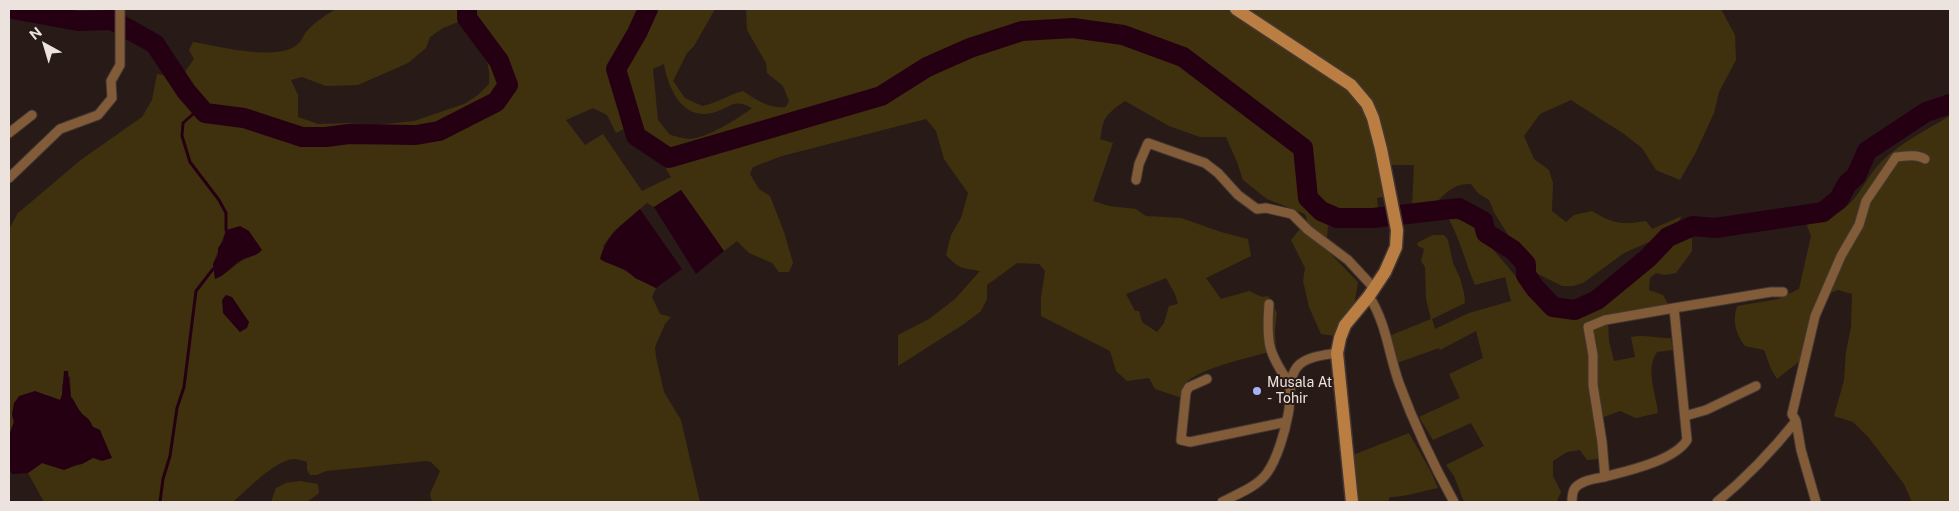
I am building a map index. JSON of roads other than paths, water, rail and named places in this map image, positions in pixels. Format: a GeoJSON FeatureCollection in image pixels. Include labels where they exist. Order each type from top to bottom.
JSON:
{"type":"FeatureCollection","features":[{"type":"Feature","properties":{"kind":"main road"},"geometry":{"type":"LineString","coordinates":[[1236,9],[1351,85],[1367,104],[1381,149],[1397,230],[1396,247],[1385,272],[1345,325],[1337,353],[1352,502]]}},
{"type":"Feature","properties":{"kind":"street"},"geometry":{"type":"LineString","coordinates":[[9,178],[60,129],[98,115],[112,98],[111,81],[120,65],[120,9]]}},
{"type":"Feature","properties":{"kind":"street"},"geometry":{"type":"LineString","coordinates":[[9,133],[32,115]]}},
{"type":"Feature","properties":{"kind":"street"},"geometry":{"type":"LineString","coordinates":[[1136,180],[1139,164],[1148,143],[1205,163],[1238,195],[1257,209],[1266,208],[1292,214],[1308,230],[1348,260],[1371,292],[1379,313],[1398,382],[1416,425],[1454,502]]}},
{"type":"Feature","properties":{"kind":"street"},"geometry":{"type":"LineString","coordinates":[[1816,502],[1801,450],[1796,421],[1792,414],[1815,316],[1841,256],[1859,225],[1866,201],[1896,157],[1909,155],[1926,159]]}},
{"type":"Feature","properties":{"kind":"street"},"geometry":{"type":"LineString","coordinates":[[1605,477],[1602,442],[1593,386],[1593,356],[1588,327],[1605,320],[1771,292],[1782,292]]}},
{"type":"Feature","properties":{"kind":"street"},"geometry":{"type":"LineString","coordinates":[[1269,304],[1267,339],[1272,356],[1291,386]]}},
{"type":"Feature","properties":{"kind":"street"},"geometry":{"type":"LineString","coordinates":[[1572,502],[1572,493],[1583,482],[1655,461],[1678,450],[1687,440],[1674,308]]}},
{"type":"Feature","properties":{"kind":"street"},"geometry":{"type":"LineString","coordinates":[[1222,502],[1254,484],[1266,474],[1274,459],[1289,414],[1291,386],[1296,369],[1310,358],[1337,353]]}},
{"type":"Feature","properties":{"kind":"street"},"geometry":{"type":"LineString","coordinates":[[1207,379],[1189,387],[1186,392],[1181,440],[1190,442],[1286,422]]}},
{"type":"Feature","properties":{"kind":"street"},"geometry":{"type":"LineString","coordinates":[[1685,416],[1706,410],[1756,386]]}},
{"type":"Feature","properties":{"kind":"street"},"geometry":{"type":"LineString","coordinates":[[1717,502],[1738,485],[1777,445],[1796,421]]}},
{"type":"Feature","properties":{"kind":"waterway"},"geometry":{"type":"LineString","coordinates":[[12,9],[78,21],[112,20],[155,44],[186,91],[205,113],[244,118],[302,137],[326,137],[349,134],[416,135],[439,131],[496,102],[508,85],[499,61],[467,18],[467,9]]}},
{"type":"Feature","properties":{"kind":"waterway"},"geometry":{"type":"LineString","coordinates":[[648,9],[637,33],[616,69],[636,136],[669,158],[881,96],[927,67],[970,48],[1022,31],[1073,28],[1123,35],[1183,57],[1303,148],[1308,198],[1321,211],[1337,218],[1373,218],[1459,208],[1483,221],[1486,233],[1513,250],[1526,264],[1526,275],[1535,288],[1553,307],[1575,310],[1597,300],[1648,258],[1668,237],[1693,226],[1715,228],[1823,212],[1839,199],[1847,184],[1856,176],[1867,151],[1926,112],[1950,104]]}},
{"type":"Feature","properties":{"kind":"waterway"},"geometry":{"type":"LineString","coordinates":[[201,107],[183,123],[182,136],[190,162],[219,200],[226,213],[226,230]]}},
{"type":"Feature","properties":{"kind":"waterway"},"geometry":{"type":"LineString","coordinates":[[160,502],[163,479],[170,456],[177,408],[184,387],[196,291],[213,269]]}},
{"type":"Feature","properties":{"kind":"place","name":"Musala At - Tohir"},"geometry":{"type":"Point","coordinates":[1257,391]}}]}
